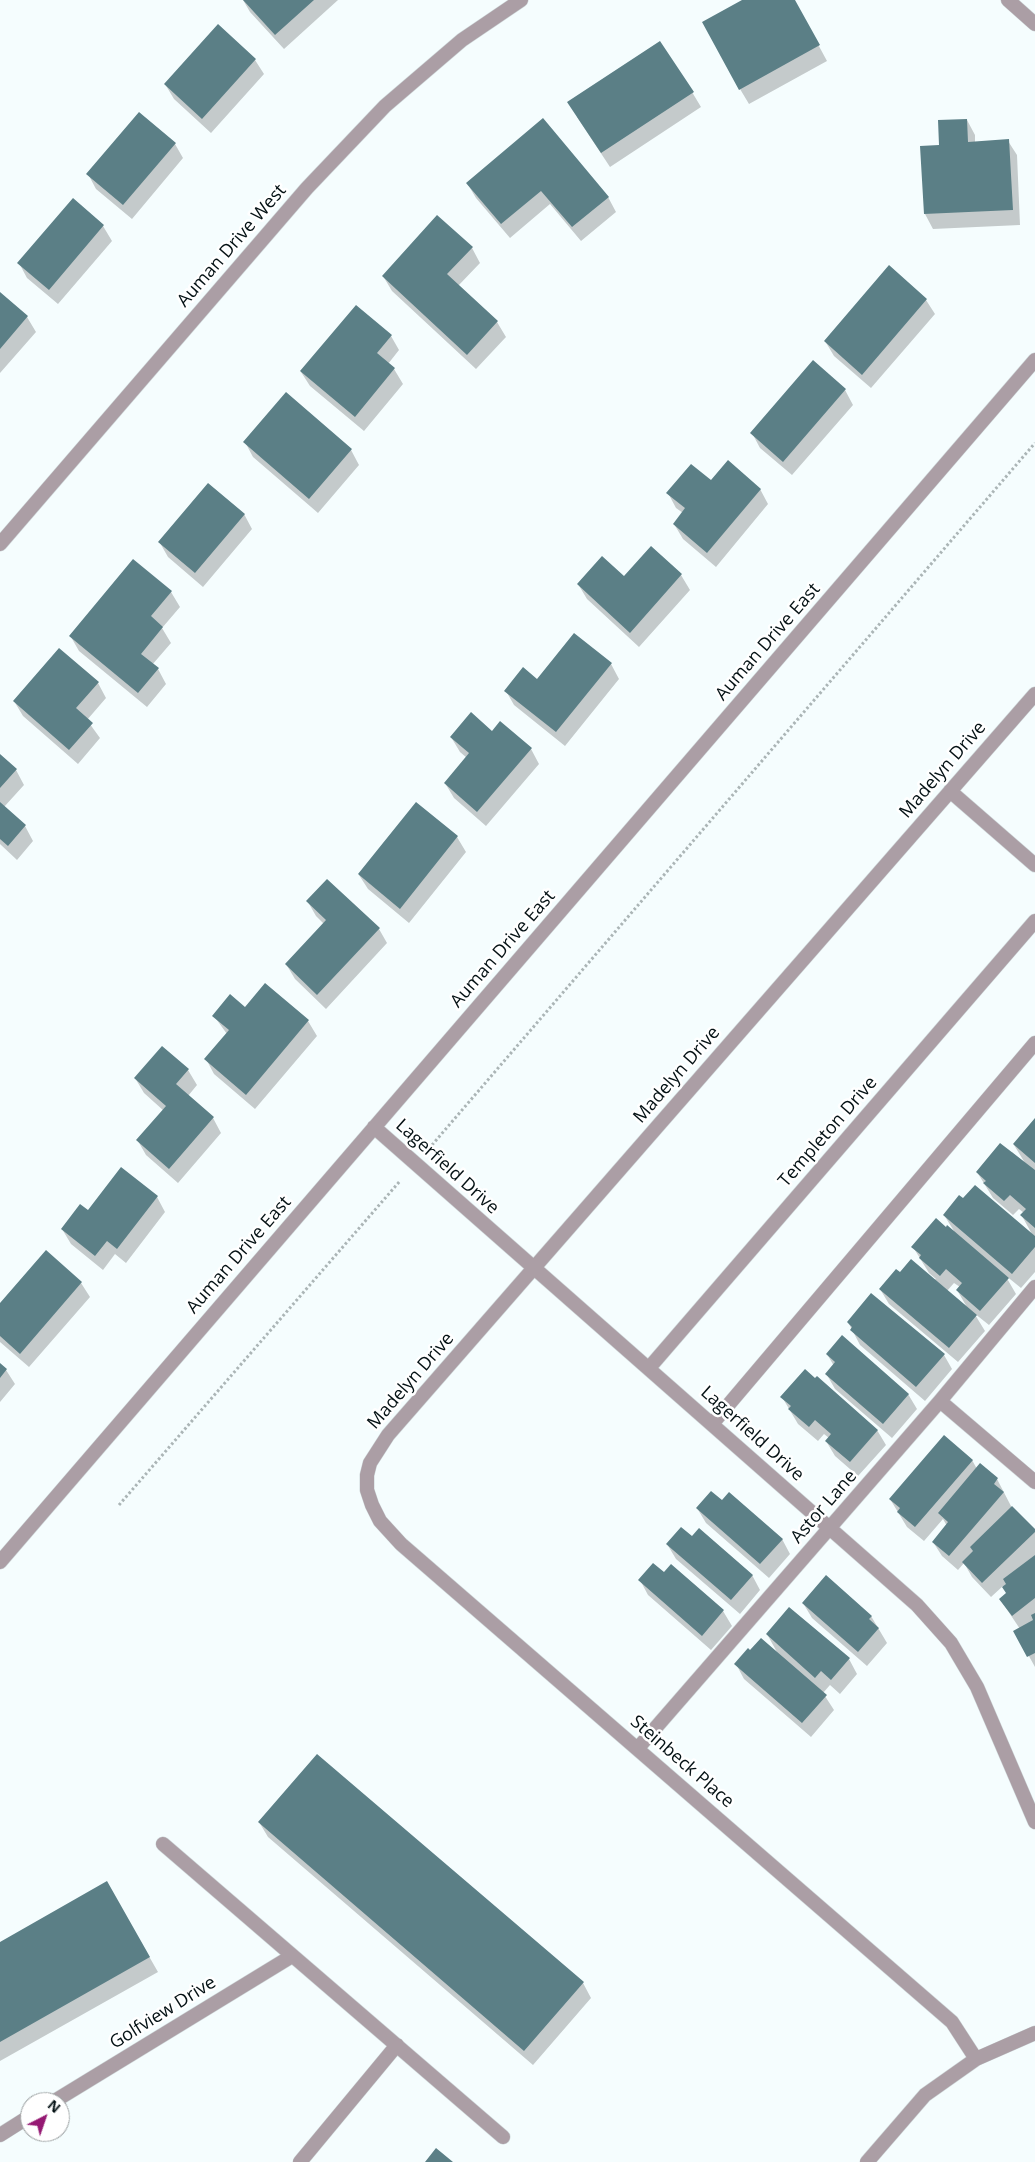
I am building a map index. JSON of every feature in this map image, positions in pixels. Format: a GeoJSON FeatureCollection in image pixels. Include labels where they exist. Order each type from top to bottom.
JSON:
{"type":"FeatureCollection","features":[{"type":"Feature","properties":{"kind":"street","name":"Auman Drive West"},"geometry":{"type":"LineString","coordinates":[[0,544],[306,188],[386,106],[462,40],[521,0]]}},
{"type":"Feature","properties":{"kind":"street"},"geometry":{"type":"LineString","coordinates":[[1008,0],[1035,24]]}},
{"type":"Feature","properties":{"kind":"street","name":"Auman Drive East"},"geometry":{"type":"LineString","coordinates":[[0,1562],[1035,360]]}},
{"type":"Feature","properties":{"kind":"street","name":"Madelyn Drive"},"geometry":{"type":"LineString","coordinates":[[367,1490],[367,1475],[370,1463],[378,1448],[532,1268],[1035,694]]}},
{"type":"Feature","properties":{"kind":"street"},"geometry":{"type":"LineString","coordinates":[[950,791],[1035,865]]}},
{"type":"Feature","properties":{"kind":"street","name":"Templeton Drive"},"geometry":{"type":"LineString","coordinates":[[649,1368],[1035,921]]}},
{"type":"Feature","properties":{"kind":"street"},"geometry":{"type":"LineString","coordinates":[[713,1423],[1035,1043]]}},
{"type":"Feature","properties":{"kind":"street","name":"Lagerfield Drive"},"geometry":{"type":"LineString","coordinates":[[374,1127],[532,1268],[713,1423],[917,1605],[952,1643],[977,1687],[1035,1822]]}},
{"type":"Feature","properties":{"kind":"street","name":"Astor Lane"},"geometry":{"type":"LineString","coordinates":[[638,1748],[830,1529],[1035,1287]]}},
{"type":"Feature","properties":{"kind":"street"},"geometry":{"type":"LineString","coordinates":[[940,1401],[1035,1482]]}},
{"type":"Feature","properties":{"kind":"street","name":"Steinbeck Place"},"geometry":{"type":"LineString","coordinates":[[367,1490],[380,1521],[401,1544],[952,2022],[976,2059]]}},
{"type":"Feature","properties":{"kind":"street"},"geometry":{"type":"LineString","coordinates":[[162,1844],[503,2137]]}},
{"type":"Feature","properties":{"kind":"street","name":"Golfview Drive"},"geometry":{"type":"LineString","coordinates":[[69,2092],[292,1956]]}},
{"type":"Feature","properties":{"kind":"street"},"geometry":{"type":"LineString","coordinates":[[867,2162],[926,2095],[976,2059],[1035,2032]]}},
{"type":"Feature","properties":{"kind":"street"},"geometry":{"type":"LineString","coordinates":[[300,2162],[397,2045]]}},
{"type":"Feature","properties":{"kind":"street"},"geometry":{"type":"LineString","coordinates":[[0,2135],[20,2122]]}},
{"type":"Feature","properties":{"kind":"path"},"geometry":{"type":"LineString","coordinates":[[119,1506],[416,1164],[1035,443]]}},
{"type":"Feature","properties":{"kind":"building"},"geometry":{"type":"Polygon","coordinates":[[[243,0],[314,0],[275,35],[243,0]]]}},
{"type":"Feature","properties":{"kind":"building"},"geometry":{"type":"Polygon","coordinates":[[[742,0],[795,0],[820,45],[739,90],[702,22],[742,0]]]}},
{"type":"Feature","properties":{"kind":"building"},"geometry":{"type":"Polygon","coordinates":[[[218,24],[256,59],[202,119],[164,84],[218,24]]]}},
{"type":"Feature","properties":{"kind":"building"},"geometry":{"type":"Polygon","coordinates":[[[660,41],[694,92],[601,153],[567,102],[660,41]]]}},
{"type":"Feature","properties":{"kind":"building"},"geometry":{"type":"Polygon","coordinates":[[[139,112],[176,143],[123,205],[86,174],[139,112]]]}},
{"type":"Feature","properties":{"kind":"building"},"geometry":{"type":"Polygon","coordinates":[[[543,118],[609,197],[572,227],[541,191],[501,224],[466,183],[543,118]]]}},
{"type":"Feature","properties":{"kind":"building"},"geometry":{"type":"Polygon","coordinates":[[[967,119],[968,142],[1009,139],[1013,210],[924,214],[920,146],[939,145],[938,120],[967,119]]]}},
{"type":"Feature","properties":{"kind":"building"},"geometry":{"type":"Polygon","coordinates":[[[73,198],[104,225],[49,290],[17,263],[73,198]]]}},
{"type":"Feature","properties":{"kind":"building"},"geometry":{"type":"Polygon","coordinates":[[[437,215],[473,247],[447,274],[498,321],[467,355],[382,276],[437,215]]]}},
{"type":"Feature","properties":{"kind":"building"},"geometry":{"type":"Polygon","coordinates":[[[889,265],[927,299],[862,375],[824,341],[889,265]]]}},
{"type":"Feature","properties":{"kind":"building"},"geometry":{"type":"Polygon","coordinates":[[[0,292],[28,316],[0,349],[0,292]]]}},
{"type":"Feature","properties":{"kind":"building"},"geometry":{"type":"Polygon","coordinates":[[[356,305],[392,335],[377,353],[395,368],[355,417],[300,371],[356,305]]]}},
{"type":"Feature","properties":{"kind":"building"},"geometry":{"type":"Polygon","coordinates":[[[813,360],[846,389],[783,462],[750,433],[813,360]]]}},
{"type":"Feature","properties":{"kind":"building"},"geometry":{"type":"Polygon","coordinates":[[[286,392],[352,449],[309,499],[243,442],[286,392]]]}},
{"type":"Feature","properties":{"kind":"building"},"geometry":{"type":"Polygon","coordinates":[[[728,460],[761,489],[707,553],[673,524],[685,508],[666,493],[691,464],[711,480],[728,460]]]}},
{"type":"Feature","properties":{"kind":"building"},"geometry":{"type":"Polygon","coordinates":[[[208,483],[245,514],[195,573],[158,542],[208,483]]]}},
{"type":"Feature","properties":{"kind":"building"},"geometry":{"type":"Polygon","coordinates":[[[651,546],[682,574],[630,633],[577,584],[602,556],[624,576],[651,546]]]}},
{"type":"Feature","properties":{"kind":"building"},"geometry":{"type":"Polygon","coordinates":[[[133,559],[172,591],[151,616],[163,627],[141,654],[159,668],[138,693],[69,636],[133,559]]]}},
{"type":"Feature","properties":{"kind":"building"},"geometry":{"type":"Polygon","coordinates":[[[574,633],[612,663],[556,732],[504,691],[523,667],[537,679],[574,633]]]}},
{"type":"Feature","properties":{"kind":"building"},"geometry":{"type":"Polygon","coordinates":[[[59,648],[99,682],[76,708],[93,723],[69,750],[13,701],[59,648]]]}},
{"type":"Feature","properties":{"kind":"building"},"geometry":{"type":"Polygon","coordinates":[[[471,712],[492,731],[500,721],[532,748],[477,812],[444,783],[469,753],[450,737],[471,712]]]}},
{"type":"Feature","properties":{"kind":"building"},"geometry":{"type":"Polygon","coordinates":[[[0,754],[17,769],[0,788],[0,754]]]}},
{"type":"Feature","properties":{"kind":"building"},"geometry":{"type":"Polygon","coordinates":[[[0,802],[26,825],[8,846],[0,839],[0,802]]]}},
{"type":"Feature","properties":{"kind":"building"},"geometry":{"type":"Polygon","coordinates":[[[416,802],[458,836],[400,909],[358,874],[416,802]]]}},
{"type":"Feature","properties":{"kind":"building"},"geometry":{"type":"Polygon","coordinates":[[[327,879],[380,928],[317,995],[285,964],[326,920],[306,901],[327,879]]]}},
{"type":"Feature","properties":{"kind":"building"},"geometry":{"type":"Polygon","coordinates":[[[265,983],[309,1020],[246,1095],[204,1059],[229,1030],[212,1016],[230,994],[245,1007],[265,983]]]}},
{"type":"Feature","properties":{"kind":"building"},"geometry":{"type":"Polygon","coordinates":[[[162,1046],[189,1069],[176,1084],[214,1117],[169,1169],[136,1140],[166,1106],[134,1078],[162,1046]]]}},
{"type":"Feature","properties":{"kind":"building"},"geometry":{"type":"Polygon","coordinates":[[[1035,1118],[1035,1163],[1013,1144],[1035,1118]]]}},
{"type":"Feature","properties":{"kind":"building"},"geometry":{"type":"Polygon","coordinates":[[[1000,1143],[1035,1170],[1035,1228],[1020,1215],[1026,1209],[1010,1195],[1004,1201],[983,1183],[986,1181],[976,1172],[1000,1143]]]}},
{"type":"Feature","properties":{"kind":"building"},"geometry":{"type":"Polygon","coordinates":[[[121,1167],[158,1196],[117,1249],[107,1241],[95,1256],[61,1229],[80,1204],[88,1210],[121,1167]]]}},
{"type":"Feature","properties":{"kind":"building"},"geometry":{"type":"Polygon","coordinates":[[[975,1185],[1035,1236],[1035,1247],[1012,1274],[943,1215],[959,1195],[963,1198],[975,1185]]]}},
{"type":"Feature","properties":{"kind":"building"},"geometry":{"type":"Polygon","coordinates":[[[936,1218],[946,1227],[947,1225],[1009,1278],[980,1311],[956,1290],[962,1283],[946,1269],[940,1276],[919,1258],[921,1255],[911,1247],[936,1218]]]}},
{"type":"Feature","properties":{"kind":"building"},"geometry":{"type":"Polygon","coordinates":[[[46,1250],[82,1282],[20,1354],[0,1336],[0,1303],[46,1250]]]}},
{"type":"Feature","properties":{"kind":"building"},"geometry":{"type":"Polygon","coordinates":[[[911,1259],[977,1315],[949,1348],[879,1289],[896,1269],[900,1272],[911,1259]]]}},
{"type":"Feature","properties":{"kind":"building"},"geometry":{"type":"Polygon","coordinates":[[[871,1293],[945,1354],[916,1387],[850,1330],[852,1327],[847,1322],[871,1293]]]}},
{"type":"Feature","properties":{"kind":"building"},"geometry":{"type":"Polygon","coordinates":[[[842,1335],[909,1394],[883,1424],[825,1374],[835,1362],[826,1354],[842,1335]]]}},
{"type":"Feature","properties":{"kind":"building"},"geometry":{"type":"Polygon","coordinates":[[[0,1363],[7,1369],[0,1378],[0,1363]]]}},
{"type":"Feature","properties":{"kind":"building"},"geometry":{"type":"Polygon","coordinates":[[[805,1369],[815,1378],[817,1376],[878,1430],[850,1462],[825,1441],[831,1434],[815,1420],[809,1427],[788,1409],[791,1406],[780,1397],[805,1369]]]}},
{"type":"Feature","properties":{"kind":"building"},"geometry":{"type":"Polygon","coordinates":[[[944,1435],[973,1460],[915,1527],[897,1512],[900,1508],[889,1499],[944,1435]]]}},
{"type":"Feature","properties":{"kind":"building"},"geometry":{"type":"Polygon","coordinates":[[[980,1463],[998,1478],[994,1484],[1004,1492],[949,1556],[932,1542],[948,1522],[938,1513],[980,1463]]]}},
{"type":"Feature","properties":{"kind":"building"},"geometry":{"type":"Polygon","coordinates":[[[711,1491],[722,1500],[729,1492],[783,1539],[760,1564],[696,1508],[711,1491]]]}},
{"type":"Feature","properties":{"kind":"building"},"geometry":{"type":"Polygon","coordinates":[[[1012,1506],[1035,1529],[1035,1532],[982,1583],[962,1562],[973,1551],[970,1547],[1012,1506]]]}},
{"type":"Feature","properties":{"kind":"building"},"geometry":{"type":"Polygon","coordinates":[[[681,1527],[692,1536],[699,1528],[753,1575],[731,1600],[666,1544],[681,1527]]]}},
{"type":"Feature","properties":{"kind":"building"},"geometry":{"type":"Polygon","coordinates":[[[1035,1555],[1035,1598],[1012,1616],[999,1599],[1006,1593],[1002,1587],[1006,1584],[1003,1579],[1035,1555]]]}},
{"type":"Feature","properties":{"kind":"building"},"geometry":{"type":"Polygon","coordinates":[[[653,1563],[664,1572],[671,1564],[724,1610],[702,1636],[638,1580],[653,1563]]]}},
{"type":"Feature","properties":{"kind":"building"},"geometry":{"type":"Polygon","coordinates":[[[826,1575],[872,1616],[869,1619],[879,1628],[858,1652],[802,1603],[826,1575]]]}},
{"type":"Feature","properties":{"kind":"building"},"geometry":{"type":"Polygon","coordinates":[[[789,1607],[850,1658],[831,1680],[821,1671],[815,1678],[766,1634],[789,1607]]]}},
{"type":"Feature","properties":{"kind":"building"},"geometry":{"type":"Polygon","coordinates":[[[1035,1613],[1035,1653],[1027,1657],[1013,1631],[1033,1620],[1031,1615],[1035,1613]]]}},
{"type":"Feature","properties":{"kind":"building"},"geometry":{"type":"Polygon","coordinates":[[[761,1638],[827,1695],[802,1723],[734,1664],[748,1648],[750,1650],[761,1638]]]}},
{"type":"Feature","properties":{"kind":"building"},"geometry":{"type":"Polygon","coordinates":[[[317,1754],[584,1982],[524,2051],[258,1822],[317,1754]]]}},
{"type":"Feature","properties":{"kind":"building"},"geometry":{"type":"Polygon","coordinates":[[[107,1881],[150,1957],[0,2042],[0,1942],[107,1881]]]}},
{"type":"Feature","properties":{"kind":"building"},"geometry":{"type":"Polygon","coordinates":[[[436,2148],[453,2162],[425,2162],[436,2148]]]}}]}
